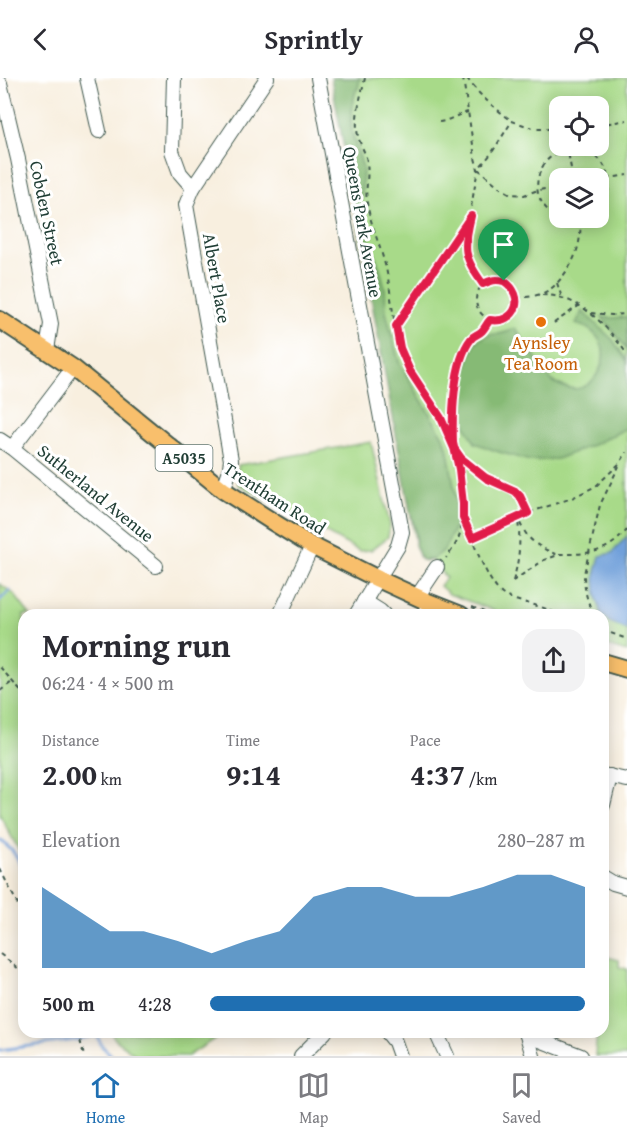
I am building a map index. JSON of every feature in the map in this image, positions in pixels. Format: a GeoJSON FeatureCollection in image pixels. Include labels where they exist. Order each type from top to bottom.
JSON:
{"type":"FeatureCollection","features":[{"type":"Feature","properties":{"kind":"main road","name":"Trentham Road"},"geometry":{"type":"LineString","coordinates":[[0,320],[73,368],[223,490],[312,546],[378,579],[423,605],[438,609]]}},
{"type":"Feature","properties":{"kind":"main road"},"geometry":{"type":"LineString","coordinates":[[609,664],[627,669]]}},
{"type":"Feature","properties":{"kind":"street"},"geometry":{"type":"LineString","coordinates":[[87,78],[99,130]]}},
{"type":"Feature","properties":{"kind":"street"},"geometry":{"type":"LineString","coordinates":[[174,78],[172,151],[180,173],[193,188],[267,78]]}},
{"type":"Feature","properties":{"kind":"street","name":"Queens Park Avenue"},"geometry":{"type":"LineString","coordinates":[[318,78],[402,532],[398,546],[359,609]]}},
{"type":"Feature","properties":{"kind":"street","name":"Cobden Street"},"geometry":{"type":"LineString","coordinates":[[0,83],[18,159],[51,324],[47,350]]}},
{"type":"Feature","properties":{"kind":"street","name":"Albert Place"},"geometry":{"type":"LineString","coordinates":[[193,188],[186,205],[231,460],[223,490]]}},
{"type":"Feature","properties":{"kind":"street","name":"Sutherland Avenue"},"geometry":{"type":"LineString","coordinates":[[12,448],[73,368]]}},
{"type":"Feature","properties":{"kind":"street","name":"Sutherland Avenue"},"geometry":{"type":"LineString","coordinates":[[0,440],[156,566]]}},
{"type":"Feature","properties":{"kind":"street"},"geometry":{"type":"LineString","coordinates":[[283,609],[312,546]]}},
{"type":"Feature","properties":{"kind":"street"},"geometry":{"type":"LineString","coordinates":[[423,605],[437,567]]}},
{"type":"Feature","properties":{"kind":"street"},"geometry":{"type":"LineString","coordinates":[[364,601],[375,609]]}},
{"type":"Feature","properties":{"kind":"street"},"geometry":{"type":"LineString","coordinates":[[609,776],[627,780]]}},
{"type":"Feature","properties":{"kind":"street"},"geometry":{"type":"LineString","coordinates":[[609,881],[627,887]]}},
{"type":"Feature","properties":{"kind":"street"},"geometry":{"type":"LineString","coordinates":[[301,1056],[320,1038]]}},
{"type":"Feature","properties":{"kind":"street"},"geometry":{"type":"LineString","coordinates":[[391,1038],[400,1056]]}},
{"type":"Feature","properties":{"kind":"street"},"geometry":{"type":"LineString","coordinates":[[527,1038],[533,1056]]}},
{"type":"Feature","properties":{"kind":"street"},"geometry":{"type":"LineString","coordinates":[[536,1038],[581,1056]]}},
{"type":"Feature","properties":{"kind":"street"},"geometry":{"type":"LineString","coordinates":[[436,1039],[447,1056]]}},
{"type":"Feature","properties":{"kind":"path"},"geometry":{"type":"LineString","coordinates":[[365,78],[357,119],[358,136],[367,159],[366,200],[370,222],[384,256],[400,348],[410,371],[441,418],[453,443]]}},
{"type":"Feature","properties":{"kind":"path"},"geometry":{"type":"LineString","coordinates":[[463,78],[478,169],[465,240],[466,255],[483,284]]}},
{"type":"Feature","properties":{"kind":"path"},"geometry":{"type":"LineString","coordinates":[[468,78],[473,87],[486,100],[512,121],[536,129],[549,129]]}},
{"type":"Feature","properties":{"kind":"path"},"geometry":{"type":"LineString","coordinates":[[439,122],[459,113],[468,112]]}},
{"type":"Feature","properties":{"kind":"path"},"geometry":{"type":"LineString","coordinates":[[609,123],[627,120]]}},
{"type":"Feature","properties":{"kind":"path"},"geometry":{"type":"LineString","coordinates":[[478,169],[491,154],[512,121]]}},
{"type":"Feature","properties":{"kind":"path"},"geometry":{"type":"LineString","coordinates":[[549,211],[541,201],[538,176],[544,163],[552,156]]}},
{"type":"Feature","properties":{"kind":"path"},"geometry":{"type":"LineString","coordinates":[[596,156],[606,168]]}},
{"type":"Feature","properties":{"kind":"path"},"geometry":{"type":"LineString","coordinates":[[478,169],[511,194],[524,195],[549,188]]}},
{"type":"Feature","properties":{"kind":"path"},"geometry":{"type":"LineString","coordinates":[[609,193],[609,178],[627,175]]}},
{"type":"Feature","properties":{"kind":"path"},"geometry":{"type":"LineString","coordinates":[[396,326],[471,216]]}},
{"type":"Feature","properties":{"kind":"path"},"geometry":{"type":"LineString","coordinates":[[540,295],[550,290],[570,267],[580,242],[580,228]]}},
{"type":"Feature","properties":{"kind":"path"},"geometry":{"type":"LineString","coordinates":[[497,280],[511,285],[517,298],[517,305],[509,316],[497,321],[490,320],[480,313],[476,301],[483,284],[497,280]]}},
{"type":"Feature","properties":{"kind":"path"},"geometry":{"type":"LineString","coordinates":[[557,283],[562,298]]}},
{"type":"Feature","properties":{"kind":"path"},"geometry":{"type":"LineString","coordinates":[[517,298],[554,295],[579,305],[603,324],[627,354]]}},
{"type":"Feature","properties":{"kind":"path"},"geometry":{"type":"LineString","coordinates":[[554,323],[579,305]]}},
{"type":"Feature","properties":{"kind":"path"},"geometry":{"type":"LineString","coordinates":[[591,314],[627,314]]}},
{"type":"Feature","properties":{"kind":"path"},"geometry":{"type":"LineString","coordinates":[[437,567],[458,540],[463,518],[459,469],[453,443],[454,395],[459,368],[472,336],[481,332],[490,320]]}},
{"type":"Feature","properties":{"kind":"path"},"geometry":{"type":"LineString","coordinates":[[454,448],[466,462],[486,478],[515,491],[528,513]]}},
{"type":"Feature","properties":{"kind":"path"},"geometry":{"type":"LineString","coordinates":[[591,609],[584,586],[588,554],[600,505],[627,453]]}},
{"type":"Feature","properties":{"kind":"path"},"geometry":{"type":"LineString","coordinates":[[472,538],[596,486],[620,463]]}},
{"type":"Feature","properties":{"kind":"path"},"geometry":{"type":"LineString","coordinates":[[463,518],[485,569],[502,594],[546,609]]}},
{"type":"Feature","properties":{"kind":"path"},"geometry":{"type":"LineString","coordinates":[[517,518],[520,540],[513,581],[543,560],[558,555],[556,554]]}},
{"type":"Feature","properties":{"kind":"path"},"geometry":{"type":"LineString","coordinates":[[517,518],[525,533],[534,543],[556,554],[588,554],[603,548],[627,530]]}},
{"type":"Feature","properties":{"kind":"path"},"geometry":{"type":"LineString","coordinates":[[609,633],[627,639]]}},
{"type":"Feature","properties":{"kind":"path"},"geometry":{"type":"LineString","coordinates":[[0,667],[18,687]]}},
{"type":"Feature","properties":{"kind":"path"},"geometry":{"type":"LineString","coordinates":[[0,691],[13,681]]}},
{"type":"Feature","properties":{"kind":"path"},"geometry":{"type":"LineString","coordinates":[[0,869],[18,905]]}},
{"type":"Feature","properties":{"kind":"path"},"geometry":{"type":"LineString","coordinates":[[0,954],[18,968]]}},
{"type":"Feature","properties":{"kind":"path"},"geometry":{"type":"LineString","coordinates":[[80,1038],[84,1056]]}},
{"type":"Feature","properties":{"kind":"green space"},"geometry":{"type":"Polygon","coordinates":[[[331,78],[360,78],[351,120],[352,132],[363,168],[361,210],[365,228],[385,288],[386,312],[399,362],[445,440],[448,451],[457,504],[456,525],[444,550],[432,560],[421,560],[415,545],[416,533],[410,511],[331,78]]]}},
{"type":"Feature","properties":{"kind":"green space"},"geometry":{"type":"Polygon","coordinates":[[[333,78],[627,78],[627,652],[609,647],[609,609],[490,609],[449,594],[440,586],[446,578],[432,560],[426,562],[420,558],[333,78]]]}},
{"type":"Feature","properties":{"kind":"green space"},"geometry":{"type":"Polygon","coordinates":[[[582,311],[613,340],[627,361],[627,428],[557,459],[530,461],[475,443],[462,419],[462,392],[467,363],[476,341],[490,334],[499,334],[515,328],[552,381],[573,389],[585,387],[599,371],[603,348],[591,331],[576,324],[582,311]]]}},
{"type":"Feature","properties":{"kind":"green space"},"geometry":{"type":"Polygon","coordinates":[[[602,317],[627,317],[627,349],[602,317]]]}},
{"type":"Feature","properties":{"kind":"green space"},"geometry":{"type":"Polygon","coordinates":[[[371,442],[390,525],[388,537],[371,550],[359,551],[238,484],[238,465],[371,442]]]}},
{"type":"Feature","properties":{"kind":"green space"},"geometry":{"type":"Polygon","coordinates":[[[0,584],[14,594],[25,609],[18,609],[18,849],[0,815],[0,584]]]}},
{"type":"Feature","properties":{"kind":"green space"},"geometry":{"type":"Polygon","coordinates":[[[609,958],[619,960],[619,967],[627,969],[627,1056],[595,1056],[596,1038],[609,1038],[609,958]]]}},
{"type":"Feature","properties":{"kind":"green space"},"geometry":{"type":"Polygon","coordinates":[[[216,1038],[188,1056],[137,1056],[115,1039],[216,1038]]]}},
{"type":"Feature","properties":{"kind":"water"},"geometry":{"type":"Polygon","coordinates":[[[627,536],[627,630],[609,622],[609,609],[600,609],[596,595],[595,575],[600,556],[612,553],[627,536]]]}},
{"type":"Feature","properties":{"kind":"waterway"},"geometry":{"type":"LineString","coordinates":[[0,600],[10,590]]}},
{"type":"Feature","properties":{"kind":"waterway"},"geometry":{"type":"LineString","coordinates":[[0,840],[18,860]]}},
{"type":"Feature","properties":{"kind":"waterway"},"geometry":{"type":"LineString","coordinates":[[0,1050],[84,1038]]}},
{"type":"Feature","properties":{"kind":"waterway"},"geometry":{"type":"LineString","coordinates":[[98,1038],[112,1056]]}},
{"type":"Feature","properties":{"kind":"place","name":"Aynsley Tea Room"},"geometry":{"type":"Point","coordinates":[541,322]}},
{"type":"Feature","properties":{"kind":"route"},"geometry":{"type":"LineString","coordinates":[[504,281],[497,280],[483,284],[471,267],[466,255],[465,240],[471,216],[396,326],[400,348],[410,371],[441,418],[454,448],[461,458],[486,478],[515,491],[528,513],[472,538],[463,518],[459,469],[453,443],[454,395],[459,368],[472,336],[481,332],[490,320],[503,320],[509,316],[517,305],[515,291],[504,281]]}}]}
